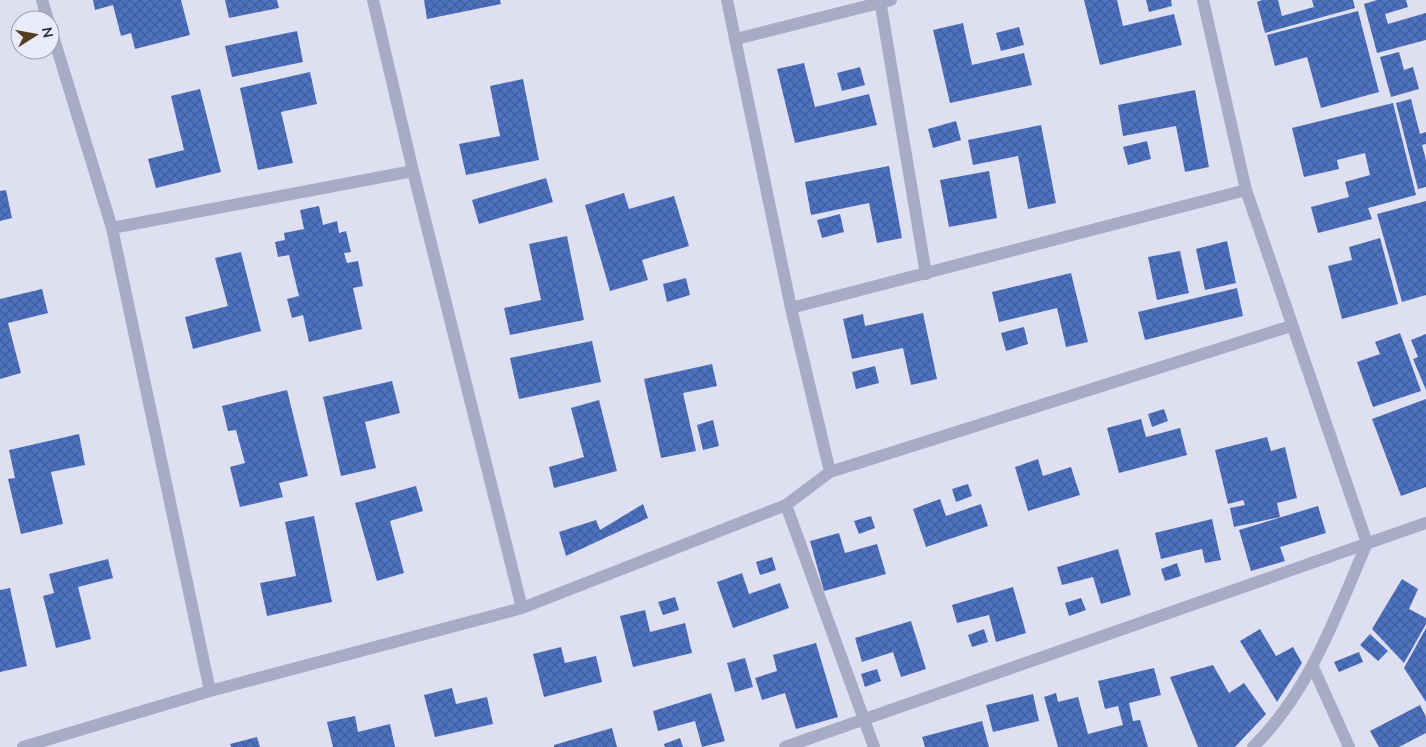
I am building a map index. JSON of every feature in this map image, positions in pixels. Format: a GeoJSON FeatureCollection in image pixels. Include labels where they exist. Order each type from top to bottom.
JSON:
{"type":"FeatureCollection","features":[{"type":"Feature","properties":{"kind":"street"},"geometry":{"type":"LineString","coordinates":[[374,0],[413,171],[522,608]]}},
{"type":"Feature","properties":{"kind":"street"},"geometry":{"type":"LineString","coordinates":[[727,0],[791,308],[830,472]]}},
{"type":"Feature","properties":{"kind":"street"},"geometry":{"type":"LineString","coordinates":[[1203,0],[1246,190],[1291,326],[1367,543],[1313,667],[1275,726],[1253,747]]}},
{"type":"Feature","properties":{"kind":"street"},"geometry":{"type":"LineString","coordinates":[[736,40],[883,1],[926,274]]}},
{"type":"Feature","properties":{"kind":"street"},"geometry":{"type":"LineString","coordinates":[[60,59],[112,228],[210,692]]}},
{"type":"Feature","properties":{"kind":"street"},"geometry":{"type":"LineString","coordinates":[[112,228],[413,171]]}},
{"type":"Feature","properties":{"kind":"street"},"geometry":{"type":"LineString","coordinates":[[791,308],[1246,190]]}},
{"type":"Feature","properties":{"kind":"street"},"geometry":{"type":"LineString","coordinates":[[23,747],[210,692],[522,608],[786,505],[830,472],[1291,326]]}},
{"type":"Feature","properties":{"kind":"street"},"geometry":{"type":"LineString","coordinates":[[786,505],[874,747]]}},
{"type":"Feature","properties":{"kind":"street"},"geometry":{"type":"LineString","coordinates":[[785,747],[864,721],[1426,523]]}},
{"type":"Feature","properties":{"kind":"street"},"geometry":{"type":"LineString","coordinates":[[1313,667],[1350,747]]}},
{"type":"Feature","properties":{"kind":"building"},"geometry":{"type":"Polygon","coordinates":[[[93,0],[181,0],[190,35],[135,49],[131,33],[121,36],[113,5],[95,10],[93,0]]]}},
{"type":"Feature","properties":{"kind":"building"},"geometry":{"type":"Polygon","coordinates":[[[225,0],[277,0],[279,8],[229,18],[225,0]]]}},
{"type":"Feature","properties":{"kind":"building"},"geometry":{"type":"Polygon","coordinates":[[[424,0],[500,0],[501,4],[427,19],[424,0]]]}},
{"type":"Feature","properties":{"kind":"building"},"geometry":{"type":"Polygon","coordinates":[[[1084,0],[1117,0],[1123,26],[1174,14],[1182,45],[1100,65],[1084,0]]]}},
{"type":"Feature","properties":{"kind":"building"},"geometry":{"type":"Polygon","coordinates":[[[1146,0],[1171,0],[1172,6],[1149,12],[1146,0]]]}},
{"type":"Feature","properties":{"kind":"building"},"geometry":{"type":"Polygon","coordinates":[[[1262,0],[1278,0],[1282,16],[1314,7],[1312,0],[1353,0],[1355,8],[1265,33],[1257,2],[1262,0]]]}},
{"type":"Feature","properties":{"kind":"building"},"geometry":{"type":"Polygon","coordinates":[[[1377,0],[1406,0],[1408,7],[1385,14],[1388,24],[1426,13],[1426,40],[1377,53],[1364,4],[1377,0]]]}},
{"type":"Feature","properties":{"kind":"building"},"geometry":{"type":"Polygon","coordinates":[[[1358,11],[1379,92],[1321,108],[1307,57],[1275,66],[1267,35],[1358,11]]]}},
{"type":"Feature","properties":{"kind":"building"},"geometry":{"type":"Polygon","coordinates":[[[963,23],[972,65],[1024,53],[1032,85],[950,103],[933,30],[963,23]]]}},
{"type":"Feature","properties":{"kind":"building"},"geometry":{"type":"Polygon","coordinates":[[[1019,27],[1024,45],[1001,51],[996,33],[1019,27]]]}},
{"type":"Feature","properties":{"kind":"building"},"geometry":{"type":"Polygon","coordinates":[[[297,31],[303,62],[232,77],[225,46],[297,31]]]}},
{"type":"Feature","properties":{"kind":"building"},"geometry":{"type":"Polygon","coordinates":[[[1399,52],[1404,70],[1413,67],[1419,89],[1391,97],[1380,57],[1399,52]]]}},
{"type":"Feature","properties":{"kind":"building"},"geometry":{"type":"Polygon","coordinates":[[[804,63],[815,107],[869,94],[877,125],[795,143],[777,69],[804,63]]]}},
{"type":"Feature","properties":{"kind":"building"},"geometry":{"type":"Polygon","coordinates":[[[860,67],[865,85],[842,91],[837,73],[860,67]]]}},
{"type":"Feature","properties":{"kind":"building"},"geometry":{"type":"Polygon","coordinates":[[[310,72],[317,104],[281,112],[293,163],[258,170],[240,88],[310,72]]]}},
{"type":"Feature","properties":{"kind":"building"},"geometry":{"type":"Polygon","coordinates":[[[523,79],[539,160],[466,175],[459,144],[500,136],[490,86],[523,79]]]}},
{"type":"Feature","properties":{"kind":"building"},"geometry":{"type":"Polygon","coordinates":[[[200,89],[221,172],[156,188],[148,159],[184,150],[171,96],[200,89]]]}},
{"type":"Feature","properties":{"kind":"building"},"geometry":{"type":"Polygon","coordinates":[[[1195,90],[1209,167],[1185,172],[1176,126],[1123,136],[1118,105],[1195,90]]]}},
{"type":"Feature","properties":{"kind":"building"},"geometry":{"type":"Polygon","coordinates":[[[1411,99],[1420,134],[1426,132],[1426,144],[1422,145],[1426,160],[1426,187],[1418,189],[1396,103],[1411,99]]]}},
{"type":"Feature","properties":{"kind":"building"},"geometry":{"type":"Polygon","coordinates":[[[1393,103],[1416,195],[1368,208],[1372,219],[1318,233],[1311,207],[1349,197],[1345,182],[1370,175],[1365,153],[1337,160],[1339,169],[1304,177],[1292,128],[1393,103]]]}},
{"type":"Feature","properties":{"kind":"building"},"geometry":{"type":"Polygon","coordinates":[[[956,121],[961,140],[933,148],[928,129],[956,121]]]}},
{"type":"Feature","properties":{"kind":"building"},"geometry":{"type":"Polygon","coordinates":[[[1041,125],[1056,203],[1028,209],[1018,156],[973,165],[968,140],[1041,125]]]}},
{"type":"Feature","properties":{"kind":"building"},"geometry":{"type":"Polygon","coordinates":[[[1147,141],[1151,159],[1128,165],[1123,147],[1147,141]]]}},
{"type":"Feature","properties":{"kind":"building"},"geometry":{"type":"Polygon","coordinates":[[[889,166],[902,238],[877,243],[869,203],[811,215],[805,182],[889,166]]]}},
{"type":"Feature","properties":{"kind":"building"},"geometry":{"type":"Polygon","coordinates":[[[989,171],[997,218],[949,227],[940,180],[989,171]]]}},
{"type":"Feature","properties":{"kind":"building"},"geometry":{"type":"Polygon","coordinates":[[[546,178],[553,202],[479,224],[472,200],[546,178]]]}},
{"type":"Feature","properties":{"kind":"building"},"geometry":{"type":"Polygon","coordinates":[[[6,190],[12,218],[0,221],[0,191],[6,190]]]}},
{"type":"Feature","properties":{"kind":"building"},"geometry":{"type":"Polygon","coordinates":[[[624,193],[629,209],[674,196],[689,246],[642,260],[648,280],[610,291],[585,205],[624,193]]]}},
{"type":"Feature","properties":{"kind":"building"},"geometry":{"type":"Polygon","coordinates":[[[1426,201],[1426,295],[1402,302],[1377,214],[1426,201]]]}},
{"type":"Feature","properties":{"kind":"building"},"geometry":{"type":"Polygon","coordinates":[[[319,206],[323,225],[337,221],[339,233],[346,231],[351,252],[344,253],[347,263],[358,261],[363,286],[353,288],[362,329],[309,342],[303,315],[292,318],[287,299],[299,296],[289,255],[278,257],[275,242],[285,240],[284,233],[304,229],[300,210],[319,206]]]}},
{"type":"Feature","properties":{"kind":"building"},"geometry":{"type":"Polygon","coordinates":[[[840,214],[844,232],[822,238],[817,220],[840,214]]]}},
{"type":"Feature","properties":{"kind":"building"},"geometry":{"type":"Polygon","coordinates":[[[567,236],[584,320],[510,335],[504,308],[541,300],[529,244],[567,236]]]}},
{"type":"Feature","properties":{"kind":"building"},"geometry":{"type":"Polygon","coordinates":[[[1380,238],[1398,304],[1342,319],[1328,266],[1352,260],[1349,247],[1380,238]]]}},
{"type":"Feature","properties":{"kind":"building"},"geometry":{"type":"Polygon","coordinates":[[[1227,241],[1236,283],[1205,290],[1196,249],[1227,241]]]}},
{"type":"Feature","properties":{"kind":"building"},"geometry":{"type":"Polygon","coordinates":[[[1180,251],[1189,293],[1157,300],[1148,257],[1180,251]]]}},
{"type":"Feature","properties":{"kind":"building"},"geometry":{"type":"Polygon","coordinates":[[[241,252],[261,331],[193,349],[185,317],[228,306],[215,258],[241,252]]]}},
{"type":"Feature","properties":{"kind":"building"},"geometry":{"type":"Polygon","coordinates":[[[1071,273],[1088,342],[1066,347],[1057,308],[999,322],[992,292],[1071,273]]]}},
{"type":"Feature","properties":{"kind":"building"},"geometry":{"type":"Polygon","coordinates":[[[686,278],[690,295],[667,302],[663,284],[686,278]]]}},
{"type":"Feature","properties":{"kind":"building"},"geometry":{"type":"Polygon","coordinates":[[[1237,288],[1243,316],[1145,340],[1138,312],[1237,288]]]}},
{"type":"Feature","properties":{"kind":"building"},"geometry":{"type":"Polygon","coordinates":[[[42,289],[48,313],[8,323],[21,373],[0,379],[0,299],[42,289]]]}},
{"type":"Feature","properties":{"kind":"building"},"geometry":{"type":"Polygon","coordinates":[[[923,313],[937,379],[911,385],[903,348],[852,359],[843,319],[863,314],[865,326],[923,313]]]}},
{"type":"Feature","properties":{"kind":"building"},"geometry":{"type":"Polygon","coordinates":[[[1024,327],[1028,344],[1006,351],[1001,333],[1024,327]]]}},
{"type":"Feature","properties":{"kind":"building"},"geometry":{"type":"Polygon","coordinates":[[[1400,333],[1421,391],[1373,407],[1357,362],[1380,354],[1375,342],[1400,333]]]}},
{"type":"Feature","properties":{"kind":"building"},"geometry":{"type":"Polygon","coordinates":[[[1426,334],[1426,390],[1413,359],[1418,357],[1411,340],[1426,334]]]}},
{"type":"Feature","properties":{"kind":"building"},"geometry":{"type":"Polygon","coordinates":[[[592,341],[601,382],[519,399],[510,358],[592,341]]]}},
{"type":"Feature","properties":{"kind":"building"},"geometry":{"type":"Polygon","coordinates":[[[712,364],[717,386],[683,393],[696,451],[661,458],[644,379],[712,364]]]}},
{"type":"Feature","properties":{"kind":"building"},"geometry":{"type":"Polygon","coordinates":[[[875,366],[879,383],[856,389],[852,372],[875,366]]]}},
{"type":"Feature","properties":{"kind":"building"},"geometry":{"type":"Polygon","coordinates":[[[392,381],[400,413],[365,422],[376,468],[341,476],[323,397],[392,381]]]}},
{"type":"Feature","properties":{"kind":"building"},"geometry":{"type":"Polygon","coordinates":[[[287,390],[308,476],[279,483],[283,497],[240,507],[230,467],[245,463],[236,430],[228,431],[222,406],[287,390]]]}},
{"type":"Feature","properties":{"kind":"building"},"geometry":{"type":"Polygon","coordinates":[[[1426,399],[1426,487],[1401,496],[1372,419],[1426,399]]]}},
{"type":"Feature","properties":{"kind":"building"},"geometry":{"type":"Polygon","coordinates":[[[599,400],[617,471],[554,488],[549,467],[584,457],[571,408],[599,400]]]}},
{"type":"Feature","properties":{"kind":"building"},"geometry":{"type":"Polygon","coordinates":[[[1164,409],[1168,421],[1152,427],[1148,414],[1164,409]]]}},
{"type":"Feature","properties":{"kind":"building"},"geometry":{"type":"Polygon","coordinates":[[[1141,419],[1146,437],[1180,428],[1187,455],[1119,473],[1107,428],[1141,419]]]}},
{"type":"Feature","properties":{"kind":"building"},"geometry":{"type":"Polygon","coordinates":[[[713,420],[719,446],[703,450],[697,425],[713,420]]]}},
{"type":"Feature","properties":{"kind":"building"},"geometry":{"type":"Polygon","coordinates":[[[79,434],[85,465],[51,472],[63,524],[21,534],[8,479],[15,478],[9,450],[79,434]]]}},
{"type":"Feature","properties":{"kind":"building"},"geometry":{"type":"Polygon","coordinates":[[[1267,437],[1271,451],[1285,447],[1297,498],[1277,503],[1280,517],[1234,527],[1230,508],[1245,505],[1243,500],[1228,504],[1215,450],[1267,437]]]}},
{"type":"Feature","properties":{"kind":"building"},"geometry":{"type":"Polygon","coordinates":[[[1038,459],[1043,476],[1071,467],[1080,495],[1028,511],[1015,467],[1038,459]]]}},
{"type":"Feature","properties":{"kind":"building"},"geometry":{"type":"Polygon","coordinates":[[[968,484],[972,496],[956,502],[952,489],[968,484]]]}},
{"type":"Feature","properties":{"kind":"building"},"geometry":{"type":"Polygon","coordinates":[[[416,486],[423,511],[390,521],[404,573],[377,581],[355,503],[416,486]]]}},
{"type":"Feature","properties":{"kind":"building"},"geometry":{"type":"Polygon","coordinates":[[[940,499],[946,516],[981,504],[988,526],[926,547],[913,509],[940,499]]]}},
{"type":"Feature","properties":{"kind":"building"},"geometry":{"type":"Polygon","coordinates":[[[643,504],[648,518],[566,556],[559,532],[596,520],[600,530],[643,504]]]}},
{"type":"Feature","properties":{"kind":"building"},"geometry":{"type":"Polygon","coordinates":[[[1318,506],[1326,533],[1280,547],[1285,561],[1251,571],[1239,530],[1318,506]]]}},
{"type":"Feature","properties":{"kind":"building"},"geometry":{"type":"Polygon","coordinates":[[[314,516],[332,602],[267,616],[260,583],[296,576],[285,522],[314,516]]]}},
{"type":"Feature","properties":{"kind":"building"},"geometry":{"type":"Polygon","coordinates":[[[871,516],[875,528],[859,534],[854,521],[871,516]]]}},
{"type":"Feature","properties":{"kind":"building"},"geometry":{"type":"Polygon","coordinates":[[[1212,519],[1221,560],[1205,563],[1202,549],[1161,559],[1155,533],[1212,519]]]}},
{"type":"Feature","properties":{"kind":"building"},"geometry":{"type":"Polygon","coordinates":[[[839,533],[845,553],[877,544],[886,574],[824,591],[810,541],[839,533]]]}},
{"type":"Feature","properties":{"kind":"building"},"geometry":{"type":"Polygon","coordinates":[[[1118,549],[1131,595],[1101,604],[1093,577],[1062,585],[1057,567],[1118,549]]]}},
{"type":"Feature","properties":{"kind":"building"},"geometry":{"type":"Polygon","coordinates":[[[772,557],[776,570],[760,575],[756,562],[772,557]]]}},
{"type":"Feature","properties":{"kind":"building"},"geometry":{"type":"Polygon","coordinates":[[[108,559],[113,578],[78,587],[91,639],[56,648],[43,596],[54,593],[49,574],[108,559]]]}},
{"type":"Feature","properties":{"kind":"building"},"geometry":{"type":"Polygon","coordinates":[[[1177,563],[1181,576],[1165,581],[1161,569],[1177,563]]]}},
{"type":"Feature","properties":{"kind":"building"},"geometry":{"type":"Polygon","coordinates":[[[742,573],[749,594],[780,583],[789,608],[733,628],[717,582],[742,573]]]}},
{"type":"Feature","properties":{"kind":"building"},"geometry":{"type":"Polygon","coordinates":[[[1402,579],[1418,589],[1409,609],[1426,618],[1426,624],[1404,663],[1372,629],[1402,579]]]}},
{"type":"Feature","properties":{"kind":"building"},"geometry":{"type":"Polygon","coordinates":[[[1013,587],[1026,633],[996,642],[989,615],[957,623],[952,605],[1013,587]]]}},
{"type":"Feature","properties":{"kind":"building"},"geometry":{"type":"Polygon","coordinates":[[[10,588],[27,666],[0,672],[0,590],[10,588]]]}},
{"type":"Feature","properties":{"kind":"building"},"geometry":{"type":"Polygon","coordinates":[[[675,597],[679,610],[663,615],[658,602],[675,597]]]}},
{"type":"Feature","properties":{"kind":"building"},"geometry":{"type":"Polygon","coordinates":[[[1081,598],[1086,610],[1069,616],[1065,603],[1081,598]]]}},
{"type":"Feature","properties":{"kind":"building"},"geometry":{"type":"Polygon","coordinates":[[[645,610],[650,632],[685,623],[692,653],[633,667],[620,616],[645,610]]]}},
{"type":"Feature","properties":{"kind":"building"},"geometry":{"type":"Polygon","coordinates":[[[911,621],[926,669],[901,677],[893,652],[862,662],[855,638],[911,621]]]}},
{"type":"Feature","properties":{"kind":"building"},"geometry":{"type":"Polygon","coordinates":[[[1426,628],[1426,702],[1404,668],[1426,628]]]}},
{"type":"Feature","properties":{"kind":"building"},"geometry":{"type":"Polygon","coordinates":[[[984,629],[988,642],[972,647],[968,635],[984,629]]]}},
{"type":"Feature","properties":{"kind":"building"},"geometry":{"type":"Polygon","coordinates":[[[1260,629],[1276,656],[1293,647],[1302,663],[1277,702],[1240,641],[1260,629]]]}},
{"type":"Feature","properties":{"kind":"building"},"geometry":{"type":"Polygon","coordinates":[[[1370,634],[1388,651],[1378,661],[1360,645],[1370,634]]]}},
{"type":"Feature","properties":{"kind":"building"},"geometry":{"type":"Polygon","coordinates":[[[816,643],[838,717],[796,729],[785,693],[762,700],[755,678],[777,671],[773,655],[816,643]]]}},
{"type":"Feature","properties":{"kind":"building"},"geometry":{"type":"Polygon","coordinates":[[[561,647],[565,663],[596,656],[602,682],[544,697],[533,654],[561,647]]]}},
{"type":"Feature","properties":{"kind":"building"},"geometry":{"type":"Polygon","coordinates":[[[1359,652],[1363,662],[1339,672],[1334,662],[1359,652]]]}},
{"type":"Feature","properties":{"kind":"building"},"geometry":{"type":"Polygon","coordinates":[[[745,658],[753,687],[735,692],[727,663],[745,658]]]}},
{"type":"Feature","properties":{"kind":"building"},"geometry":{"type":"Polygon","coordinates":[[[1213,665],[1229,693],[1244,683],[1266,714],[1235,747],[1198,747],[1170,677],[1213,665]]]}},
{"type":"Feature","properties":{"kind":"building"},"geometry":{"type":"Polygon","coordinates":[[[1154,668],[1161,695],[1129,703],[1133,721],[1140,720],[1148,747],[1058,747],[1044,697],[1056,693],[1058,702],[1078,697],[1088,734],[1123,725],[1118,706],[1105,709],[1098,681],[1154,668]]]}},
{"type":"Feature","properties":{"kind":"building"},"geometry":{"type":"Polygon","coordinates":[[[877,669],[881,681],[865,687],[861,674],[877,669]]]}},
{"type":"Feature","properties":{"kind":"building"},"geometry":{"type":"Polygon","coordinates":[[[452,688],[456,704],[487,697],[493,724],[435,737],[424,695],[452,688]]]}},
{"type":"Feature","properties":{"kind":"building"},"geometry":{"type":"Polygon","coordinates":[[[711,693],[725,741],[702,747],[695,721],[658,731],[653,711],[711,693]]]}},
{"type":"Feature","properties":{"kind":"building"},"geometry":{"type":"Polygon","coordinates":[[[1033,694],[1039,721],[993,732],[986,705],[1033,694]]]}},
{"type":"Feature","properties":{"kind":"building"},"geometry":{"type":"Polygon","coordinates":[[[1420,705],[1426,717],[1426,733],[1399,747],[1379,747],[1370,731],[1420,705]]]}},
{"type":"Feature","properties":{"kind":"building"},"geometry":{"type":"Polygon","coordinates":[[[355,716],[358,732],[390,724],[395,747],[333,747],[327,722],[355,716]]]}},
{"type":"Feature","properties":{"kind":"building"},"geometry":{"type":"Polygon","coordinates":[[[982,721],[989,747],[925,747],[922,737],[982,721]]]}},
{"type":"Feature","properties":{"kind":"building"},"geometry":{"type":"Polygon","coordinates":[[[612,728],[617,747],[554,747],[554,745],[612,728]]]}},
{"type":"Feature","properties":{"kind":"building"},"geometry":{"type":"Polygon","coordinates":[[[257,737],[260,747],[231,747],[230,744],[257,737]]]}},
{"type":"Feature","properties":{"kind":"building"},"geometry":{"type":"Polygon","coordinates":[[[680,738],[683,747],[665,747],[664,744],[680,738]]]}}]}
